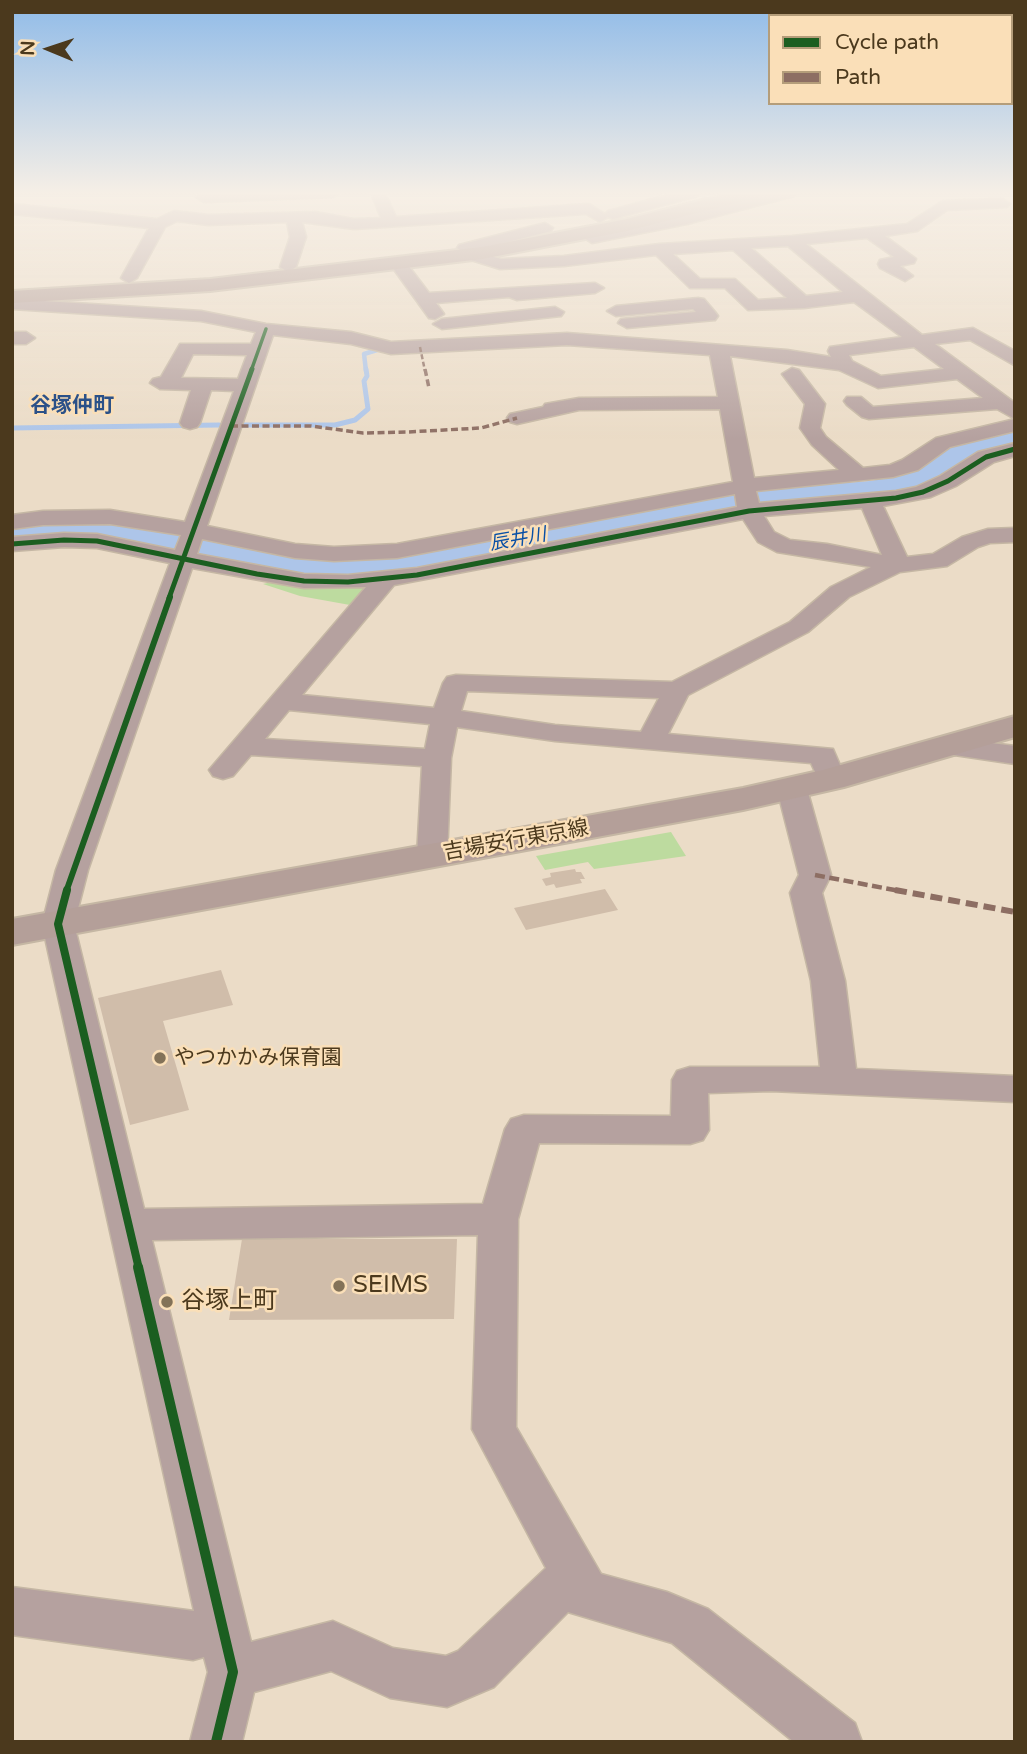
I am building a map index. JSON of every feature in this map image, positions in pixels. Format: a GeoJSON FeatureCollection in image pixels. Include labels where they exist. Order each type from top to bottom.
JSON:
{"type":"FeatureCollection","features":[{"type":"Feature","properties":{"kind":"highway"},"geometry":{"type":"LineString","coordinates":[[12,291],[248,275]]}},
{"type":"Feature","properties":{"kind":"highway"},"geometry":{"type":"LineString","coordinates":[[12,297],[210,285],[299,275]]}},
{"type":"Feature","properties":{"kind":"main road","name":"吉場安行東京線"},"geometry":{"type":"LineString","coordinates":[[12,932],[792,789],[951,747],[1015,726]]}},
{"type":"Feature","properties":{"kind":"street"},"geometry":{"type":"LineString","coordinates":[[411,275],[454,345]]}},
{"type":"Feature","properties":{"kind":"street"},"geometry":{"type":"LineString","coordinates":[[583,275],[613,312],[646,343]]}},
{"type":"Feature","properties":{"kind":"street"},"geometry":{"type":"LineString","coordinates":[[686,275],[696,284],[729,283],[754,306],[858,296]]}},
{"type":"Feature","properties":{"kind":"street"},"geometry":{"type":"LineString","coordinates":[[771,275],[804,303]]}},
{"type":"Feature","properties":{"kind":"street"},"geometry":{"type":"LineString","coordinates":[[833,275],[1009,408]]}},
{"type":"Feature","properties":{"kind":"street"},"geometry":{"type":"LineString","coordinates":[[424,299],[515,291],[517,295],[595,288]]}},
{"type":"Feature","properties":{"kind":"street"},"geometry":{"type":"LineString","coordinates":[[12,304],[201,316],[266,330],[351,338],[391,348],[567,339],[719,350],[844,365],[877,382],[888,392],[854,401],[815,404]]}},
{"type":"Feature","properties":{"kind":"street"},"geometry":{"type":"LineString","coordinates":[[442,324],[573,310]]}},
{"type":"Feature","properties":{"kind":"street"},"geometry":{"type":"LineString","coordinates":[[216,1742],[228,1649],[58,924],[72,870],[266,330]]}},
{"type":"Feature","properties":{"kind":"street"},"geometry":{"type":"LineString","coordinates":[[844,365],[837,351],[973,334],[1014,359]]}},
{"type":"Feature","properties":{"kind":"street"},"geometry":{"type":"LineString","coordinates":[[246,384],[164,383],[187,348],[258,350]]}},
{"type":"Feature","properties":{"kind":"street"},"geometry":{"type":"LineString","coordinates":[[719,350],[747,499],[766,537],[785,547],[827,551],[897,565],[939,561],[970,542],[988,536],[1015,535]]}},
{"type":"Feature","properties":{"kind":"street"},"geometry":{"type":"LineString","coordinates":[[877,382],[1014,359]]}},
{"type":"Feature","properties":{"kind":"street"},"geometry":{"type":"LineString","coordinates":[[792,374],[815,404],[810,428],[819,441],[856,473]]}},
{"type":"Feature","properties":{"kind":"street"},"geometry":{"type":"LineString","coordinates":[[190,423],[203,384]]}},
{"type":"Feature","properties":{"kind":"street"},"geometry":{"type":"LineString","coordinates":[[854,401],[869,413],[1009,408]]}},
{"type":"Feature","properties":{"kind":"street"},"geometry":{"type":"LineString","coordinates":[[517,418],[579,404],[729,403]]}},
{"type":"Feature","properties":{"kind":"street"},"geometry":{"type":"LineString","coordinates":[[12,522],[43,518],[110,517],[188,545],[304,581],[348,582],[417,575],[856,473],[893,471],[910,464],[943,442],[1015,425]]}},
{"type":"Feature","properties":{"kind":"street"},"geometry":{"type":"LineString","coordinates":[[12,544],[64,540],[367,554],[747,499],[870,501],[923,492],[948,481],[986,457],[1015,449]]}},
{"type":"Feature","properties":{"kind":"street"},"geometry":{"type":"LineString","coordinates":[[870,501],[897,565]]}},
{"type":"Feature","properties":{"kind":"street"},"geometry":{"type":"LineString","coordinates":[[432,856],[437,758],[445,717],[456,683],[677,690],[799,627],[840,592],[897,565]]}},
{"type":"Feature","properties":{"kind":"street"},"geometry":{"type":"LineString","coordinates":[[223,770],[387,578]]}},
{"type":"Feature","properties":{"kind":"street"},"geometry":{"type":"LineString","coordinates":[[650,741],[677,690]]}},
{"type":"Feature","properties":{"kind":"street"},"geometry":{"type":"LineString","coordinates":[[282,701],[445,717],[555,733],[823,755],[831,779]]}},
{"type":"Feature","properties":{"kind":"street"},"geometry":{"type":"LineString","coordinates":[[243,746],[437,758]]}},
{"type":"Feature","properties":{"kind":"street"},"geometry":{"type":"LineString","coordinates":[[951,747],[1015,755]]}},
{"type":"Feature","properties":{"kind":"street"},"geometry":{"type":"LineString","coordinates":[[792,789],[815,875],[806,893],[828,981],[839,1080]]}},
{"type":"Feature","properties":{"kind":"street"},"geometry":{"type":"LineString","coordinates":[[584,1593],[494,1429],[498,1219],[524,1129],[690,1130],[690,1080],[771,1078],[1015,1089]]}},
{"type":"Feature","properties":{"kind":"street"},"geometry":{"type":"LineString","coordinates":[[127,1225],[498,1219]]}},
{"type":"Feature","properties":{"kind":"street"},"geometry":{"type":"LineString","coordinates":[[12,1611],[193,1636],[228,1649],[333,1646],[390,1673],[447,1682],[476,1669],[560,1586],[667,1616],[690,1626],[836,1742]]}},
{"type":"Feature","properties":{"kind":"green space"},"geometry":{"type":"Polygon","coordinates":[[[272,582],[369,586],[350,605],[300,596],[263,584],[272,582]]]}},
{"type":"Feature","properties":{"kind":"green space"},"geometry":{"type":"Polygon","coordinates":[[[671,832],[686,856],[594,869],[588,862],[545,870],[536,856],[671,832]]]}},
{"type":"Feature","properties":{"kind":"building"},"geometry":{"type":"Polygon","coordinates":[[[575,869],[576,872],[581,872],[585,879],[580,879],[582,883],[556,888],[554,884],[546,886],[542,879],[551,877],[550,873],[575,869]]]}},
{"type":"Feature","properties":{"kind":"building"},"geometry":{"type":"Polygon","coordinates":[[[605,889],[618,910],[526,930],[514,908],[605,889]]]}},
{"type":"Feature","properties":{"kind":"building"},"geometry":{"type":"Polygon","coordinates":[[[221,970],[233,1005],[163,1021],[189,1110],[130,1125],[98,998],[221,970]]]}},
{"type":"Feature","properties":{"kind":"building"},"geometry":{"type":"Polygon","coordinates":[[[242,1239],[457,1239],[454,1319],[229,1320],[242,1239]]]}},
{"type":"Feature","properties":{"kind":"waterway"},"geometry":{"type":"LineString","coordinates":[[366,371],[364,354],[377,350]]}},
{"type":"Feature","properties":{"kind":"waterway"},"geometry":{"type":"LineString","coordinates":[[240,425],[335,425],[355,420],[368,409],[364,381],[367,376],[366,369]]}},
{"type":"Feature","properties":{"kind":"waterway"},"geometry":{"type":"LineString","coordinates":[[12,428],[219,425]]}},
{"type":"Feature","properties":{"kind":"waterway","name":"辰井川"},"geometry":{"type":"LineString","coordinates":[[12,533],[48,529],[104,529],[310,567],[363,568],[527,541],[727,502],[870,491],[900,485],[920,477],[969,447],[1015,437]]}},
{"type":"Feature","properties":{"kind":"marked path"},"geometry":{"type":"LineString","coordinates":[[420,347],[429,388]]}},
{"type":"Feature","properties":{"kind":"marked path"},"geometry":{"type":"LineString","coordinates":[[231,426],[311,426],[363,433],[407,432],[481,428],[517,418]]}},
{"type":"Feature","properties":{"kind":"marked path"},"geometry":{"type":"LineString","coordinates":[[815,875],[1015,912]]}},
{"type":"Feature","properties":{"kind":"cycle path"},"geometry":{"type":"LineString","coordinates":[[216,1742],[233,1672],[58,924],[72,870],[266,329]]}},
{"type":"Feature","properties":{"kind":"cycle path"},"geometry":{"type":"LineString","coordinates":[[12,544],[64,540],[97,541],[257,574],[304,581],[348,582],[417,575],[749,511],[896,498],[923,492],[948,481],[986,457],[1015,449]]}},
{"type":"Feature","properties":{"kind":"place","name":"やつかかみ保育園"},"geometry":{"type":"Point","coordinates":[160,1058]}},
{"type":"Feature","properties":{"kind":"place","name":"SEIMS"},"geometry":{"type":"Point","coordinates":[339,1286]}},
{"type":"Feature","properties":{"kind":"place","name":"谷塚上町"},"geometry":{"type":"Point","coordinates":[167,1302]}},
{"type":"Feature","properties":{"kind":"district","name":"谷塚仲町"},"geometry":{"type":"Point","coordinates":[72,406]}}]}
